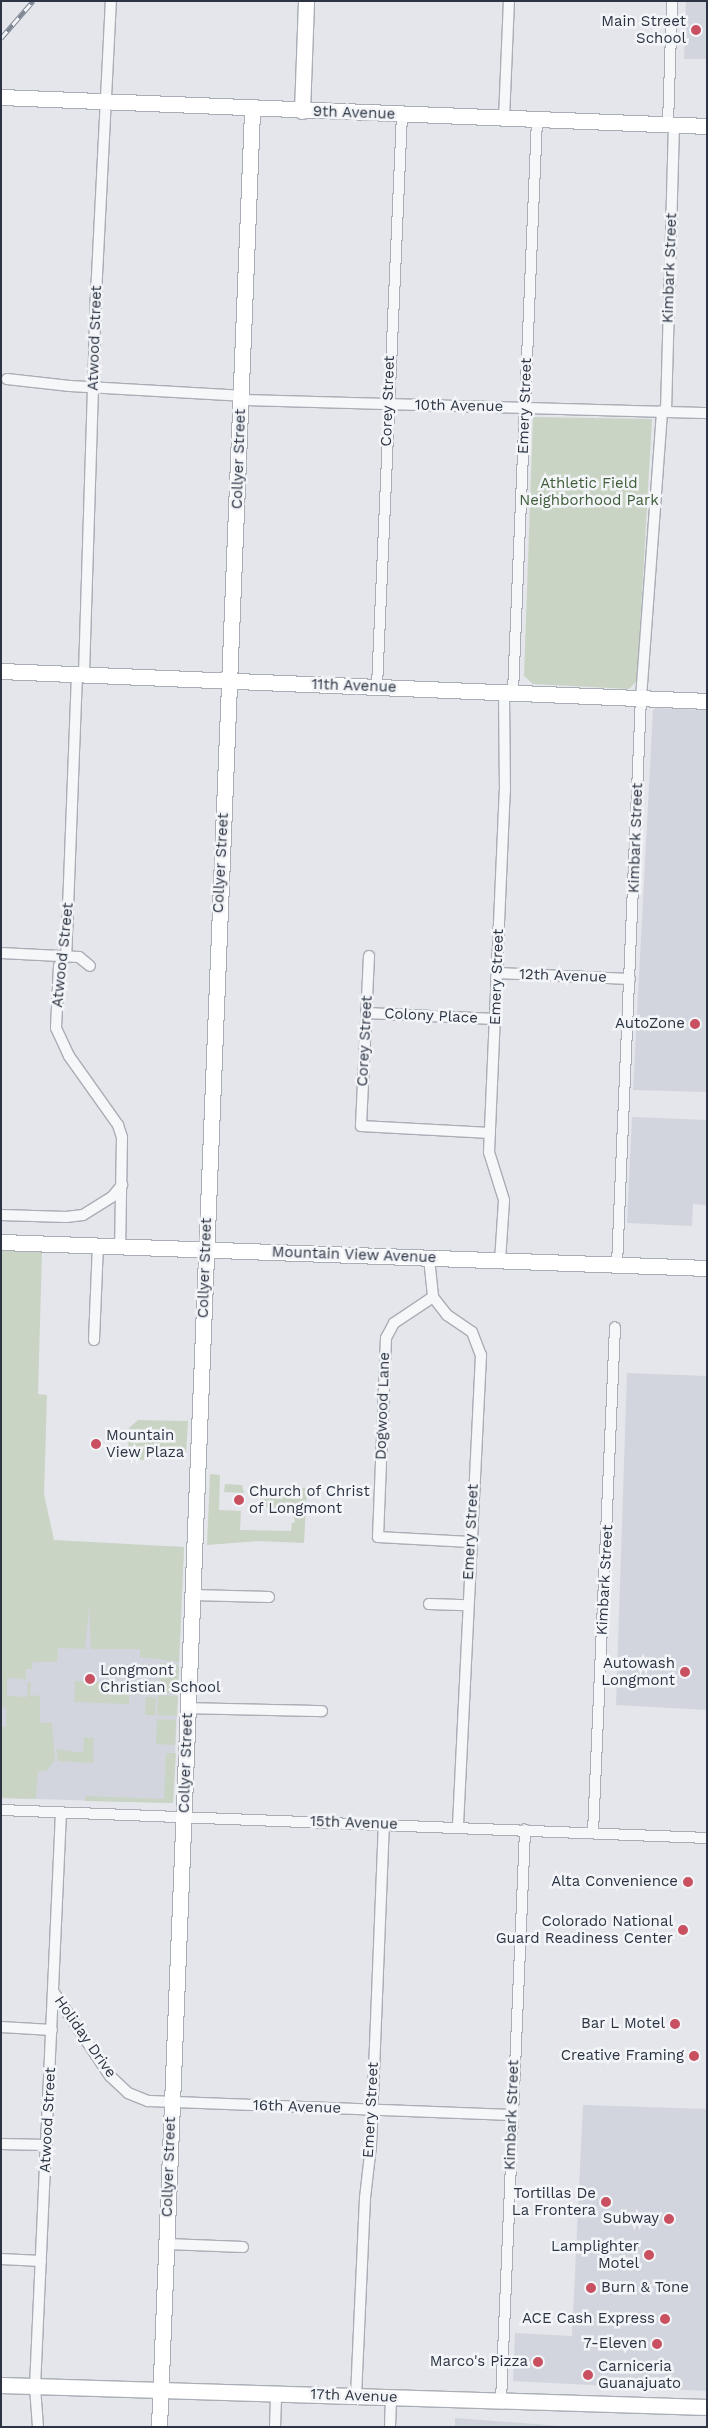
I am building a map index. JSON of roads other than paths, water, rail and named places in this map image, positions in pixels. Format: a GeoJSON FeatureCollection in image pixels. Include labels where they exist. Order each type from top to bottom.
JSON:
{"type":"FeatureCollection","features":[{"type":"Feature","properties":{"kind":"street","name":"Atwood Street"},"geometry":{"type":"LineString","coordinates":[[111,1],[81,674],[66,956],[59,966],[56,1028],[69,1056],[118,1125],[122,1137],[120,1247]]}},
{"type":"Feature","properties":{"kind":"street"},"geometry":{"type":"LineString","coordinates":[[302,112],[306,1]]}},
{"type":"Feature","properties":{"kind":"street"},"geometry":{"type":"LineString","coordinates":[[504,118],[509,1]]}},
{"type":"Feature","properties":{"kind":"street","name":"Kimbark Street"},"geometry":{"type":"LineString","coordinates":[[616,1265],[641,698],[664,411],[672,1]]}},
{"type":"Feature","properties":{"kind":"street","name":"9th Avenue"},"geometry":{"type":"LineString","coordinates":[[1,97],[302,112],[707,126]]}},
{"type":"Feature","properties":{"kind":"street","name":"Collyer Street"},"geometry":{"type":"LineString","coordinates":[[159,2427],[252,109]]}},
{"type":"Feature","properties":{"kind":"street","name":"Corey Street"},"geometry":{"type":"LineString","coordinates":[[377,687],[402,115]]}},
{"type":"Feature","properties":{"kind":"street","name":"Emery Street"},"geometry":{"type":"LineString","coordinates":[[500,1261],[504,1200],[489,1152],[509,692],[526,408],[537,120]]}},
{"type":"Feature","properties":{"kind":"street","name":"10th Avenue"},"geometry":{"type":"LineString","coordinates":[[7,379],[93,388],[241,398],[388,404],[707,412]]}},
{"type":"Feature","properties":{"kind":"street","name":"11th Avenue"},"geometry":{"type":"LineString","coordinates":[[1,671],[707,701]]}},
{"type":"Feature","properties":{"kind":"street"},"geometry":{"type":"LineString","coordinates":[[1,953],[79,957],[90,966]]}},
{"type":"Feature","properties":{"kind":"street","name":"Corey Street"},"geometry":{"type":"LineString","coordinates":[[369,956],[361,1126],[490,1133]]}},
{"type":"Feature","properties":{"kind":"street","name":"12th Avenue"},"geometry":{"type":"LineString","coordinates":[[497,973],[630,979]]}},
{"type":"Feature","properties":{"kind":"street","name":"Colony Place"},"geometry":{"type":"LineString","coordinates":[[366,1013],[495,1019]]}},
{"type":"Feature","properties":{"kind":"street"},"geometry":{"type":"LineString","coordinates":[[1,1215],[66,1217],[82,1215],[112,1197],[122,1185]]}},
{"type":"Feature","properties":{"kind":"street","name":"Mountain View Avenue"},"geometry":{"type":"LineString","coordinates":[[1,1242],[707,1268]]}},
{"type":"Feature","properties":{"kind":"street"},"geometry":{"type":"LineString","coordinates":[[94,1340],[98,1246]]}},
{"type":"Feature","properties":{"kind":"street"},"geometry":{"type":"LineString","coordinates":[[429,1258],[433,1297]]}},
{"type":"Feature","properties":{"kind":"street","name":"Emery Street"},"geometry":{"type":"LineString","coordinates":[[433,1297],[447,1315],[472,1332],[481,1355],[470,1542],[458,1827]]}},
{"type":"Feature","properties":{"kind":"street","name":"Dogwood Lane"},"geometry":{"type":"LineString","coordinates":[[433,1297],[394,1323],[386,1338],[378,1537],[470,1542]]}},
{"type":"Feature","properties":{"kind":"street","name":"Kimbark Street"},"geometry":{"type":"LineString","coordinates":[[593,1832],[615,1326]]}},
{"type":"Feature","properties":{"kind":"street"},"geometry":{"type":"LineString","coordinates":[[192,1595],[269,1597]]}},
{"type":"Feature","properties":{"kind":"street"},"geometry":{"type":"LineString","coordinates":[[429,1604],[467,1605]]}},
{"type":"Feature","properties":{"kind":"street"},"geometry":{"type":"LineString","coordinates":[[188,1708],[322,1711]]}},
{"type":"Feature","properties":{"kind":"street","name":"15th Avenue"},"geometry":{"type":"LineString","coordinates":[[1,1810],[707,1838]]}},
{"type":"Feature","properties":{"kind":"street","name":"Atwood Street"},"geometry":{"type":"LineString","coordinates":[[38,2427],[36,2386],[61,1812]]}},
{"type":"Feature","properties":{"kind":"street","name":"Emery Street"},"geometry":{"type":"LineString","coordinates":[[356,2396],[372,2109],[384,1824]]}},
{"type":"Feature","properties":{"kind":"street","name":"Kimbark Street"},"geometry":{"type":"LineString","coordinates":[[501,2401],[524,1830]]}},
{"type":"Feature","properties":{"kind":"street","name":"Holiday Drive"},"geometry":{"type":"LineString","coordinates":[[53,1991],[121,2088],[142,2100],[171,2103]]}},
{"type":"Feature","properties":{"kind":"street"},"geometry":{"type":"LineString","coordinates":[[1,2027],[52,2030]]}},
{"type":"Feature","properties":{"kind":"street","name":"16th Avenue"},"geometry":{"type":"LineString","coordinates":[[171,2103],[512,2115]]}},
{"type":"Feature","properties":{"kind":"street"},"geometry":{"type":"LineString","coordinates":[[1,2144],[47,2145]]}},
{"type":"Feature","properties":{"kind":"street"},"geometry":{"type":"LineString","coordinates":[[167,2244],[243,2247]]}},
{"type":"Feature","properties":{"kind":"street"},"geometry":{"type":"LineString","coordinates":[[1,2259],[41,2261]]}},
{"type":"Feature","properties":{"kind":"street","name":"17th Avenue"},"geometry":{"type":"LineString","coordinates":[[1,2385],[707,2407]]}},
{"type":"Feature","properties":{"kind":"street"},"geometry":{"type":"LineString","coordinates":[[276,2394],[276,2427]]}},
{"type":"Feature","properties":{"kind":"street"},"geometry":{"type":"LineString","coordinates":[[390,2427],[391,2397]]}},
{"type":"Feature","properties":{"kind":"railway"},"geometry":{"type":"LineString","coordinates":[[1,38],[33,1]]}},
{"type":"Feature","properties":{"kind":"place","name":"Main Street School"},"geometry":{"type":"Point","coordinates":[696,30]}},
{"type":"Feature","properties":{"kind":"place","name":"AutoZone"},"geometry":{"type":"Point","coordinates":[695,1024]}},
{"type":"Feature","properties":{"kind":"place","name":"Mountain View Plaza"},"geometry":{"type":"Point","coordinates":[96,1444]}},
{"type":"Feature","properties":{"kind":"place","name":"Church of Christ of Longmont"},"geometry":{"type":"Point","coordinates":[239,1500]}},
{"type":"Feature","properties":{"kind":"place","name":"Autowash Longmont"},"geometry":{"type":"Point","coordinates":[685,1672]}},
{"type":"Feature","properties":{"kind":"place","name":"Longmont Christian School"},"geometry":{"type":"Point","coordinates":[90,1679]}},
{"type":"Feature","properties":{"kind":"place","name":"Alta Convenience"},"geometry":{"type":"Point","coordinates":[688,1882]}},
{"type":"Feature","properties":{"kind":"place","name":"Colorado National Guard Readiness Center"},"geometry":{"type":"Point","coordinates":[683,1930]}},
{"type":"Feature","properties":{"kind":"place","name":"Bar L Motel"},"geometry":{"type":"Point","coordinates":[675,2024]}},
{"type":"Feature","properties":{"kind":"place","name":"Creative Framing"},"geometry":{"type":"Point","coordinates":[694,2056]}},
{"type":"Feature","properties":{"kind":"place","name":"Tortillas De La Frontera"},"geometry":{"type":"Point","coordinates":[606,2202]}},
{"type":"Feature","properties":{"kind":"place","name":"Subway"},"geometry":{"type":"Point","coordinates":[669,2219]}},
{"type":"Feature","properties":{"kind":"place","name":"Lamplighter Motel"},"geometry":{"type":"Point","coordinates":[649,2255]}},
{"type":"Feature","properties":{"kind":"place","name":"Burn & Tone"},"geometry":{"type":"Point","coordinates":[591,2288]}},
{"type":"Feature","properties":{"kind":"place","name":"ACE Cash Express"},"geometry":{"type":"Point","coordinates":[665,2319]}},
{"type":"Feature","properties":{"kind":"place","name":"7-Eleven"},"geometry":{"type":"Point","coordinates":[657,2344]}},
{"type":"Feature","properties":{"kind":"place","name":"Marco's Pizza"},"geometry":{"type":"Point","coordinates":[538,2362]}},
{"type":"Feature","properties":{"kind":"place","name":"Carniceria Guanajuato"},"geometry":{"type":"Point","coordinates":[588,2375]}},
{"type":"Feature","properties":{"kind":"park label","name":"Athletic Field Neighborhood Park"},"geometry":{"type":"Point","coordinates":[589,492]}}]}
